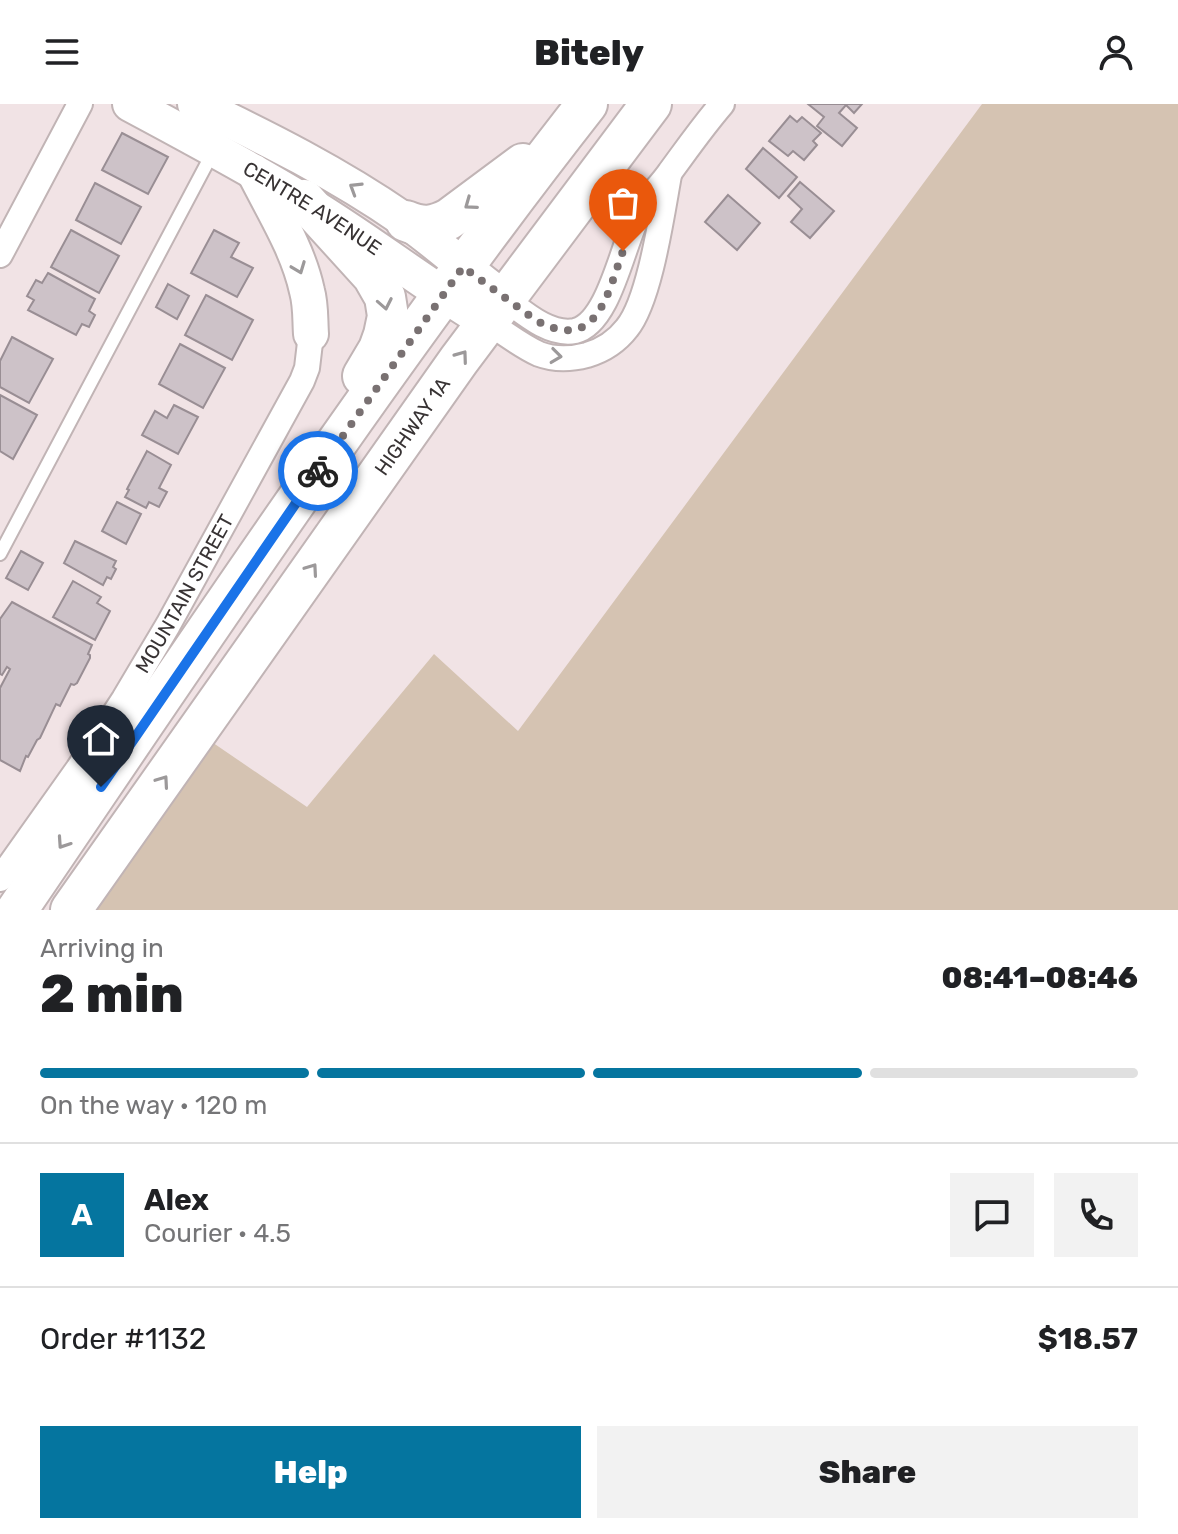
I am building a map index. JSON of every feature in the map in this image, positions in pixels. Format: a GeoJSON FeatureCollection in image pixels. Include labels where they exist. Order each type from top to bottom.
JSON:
{"type":"FeatureCollection","features":[{"type":"Feature","properties":{"kind":"main road","name":"CENTRE AVENUE"},"geometry":{"type":"LineString","coordinates":[[130,104],[304,200],[399,264],[477,294]]}},
{"type":"Feature","properties":{"kind":"main road","name":"CENTRE AVENUE"},"geometry":{"type":"LineString","coordinates":[[195,104],[306,159],[406,221],[477,294]]}},
{"type":"Feature","properties":{"kind":"main road","name":"HIGHWAY 1A"},"geometry":{"type":"LineString","coordinates":[[71,910],[477,294],[557,143],[587,104]]}},
{"type":"Feature","properties":{"kind":"main road"},"geometry":{"type":"LineString","coordinates":[[477,294],[636,110]]}},
{"type":"Feature","properties":{"kind":"main road"},"geometry":{"type":"LineString","coordinates":[[406,221],[428,227],[449,219],[557,143]]}},
{"type":"Feature","properties":{"kind":"main road"},"geometry":{"type":"LineString","coordinates":[[254,172],[301,270],[307,291],[311,334]]}},
{"type":"Feature","properties":{"kind":"main road"},"geometry":{"type":"LineString","coordinates":[[266,545],[379,349],[388,316],[385,297],[373,276],[304,200]]}},
{"type":"Feature","properties":{"kind":"main road","name":"HIGHWAY 1A"},"geometry":{"type":"LineString","coordinates":[[17,910],[266,545],[477,294]]}},
{"type":"Feature","properties":{"kind":"street"},"geometry":{"type":"LineString","coordinates":[[0,255],[80,104]]}},
{"type":"Feature","properties":{"kind":"street"},"geometry":{"type":"LineString","coordinates":[[477,294],[549,328],[575,331],[587,326],[606,299],[641,209],[722,104]]}},
{"type":"Feature","properties":{"kind":"street"},"geometry":{"type":"LineString","coordinates":[[477,294],[524,346],[540,354],[577,358],[599,351],[615,341],[637,313],[647,283],[670,173]]}},
{"type":"Feature","properties":{"kind":"street","name":"MOUNTAIN STREET"},"geometry":{"type":"LineString","coordinates":[[0,879],[102,734],[168,625],[297,390],[307,368],[311,334]]}},
{"type":"Feature","properties":{"kind":"lane"},"geometry":{"type":"LineString","coordinates":[[0,554],[214,149]]}},
{"type":"Feature","properties":{"kind":"shaded area"},"geometry":{"type":"Polygon","coordinates":[[[982,104],[1178,104],[1178,910],[83,910],[203,736],[307,807],[434,654],[518,731],[982,104]]]}},
{"type":"Feature","properties":{"kind":"building"},"geometry":{"type":"Polygon","coordinates":[[[808,104],[862,104],[854,113],[846,105],[839,113],[857,128],[842,146],[817,126],[824,117],[808,104]]]}},
{"type":"Feature","properties":{"kind":"building"},"geometry":{"type":"Polygon","coordinates":[[[790,116],[797,122],[802,117],[821,133],[813,141],[817,145],[804,160],[793,151],[788,156],[769,141],[790,116]]]}},
{"type":"Feature","properties":{"kind":"building"},"geometry":{"type":"Polygon","coordinates":[[[122,133],[168,157],[148,194],[102,170],[122,133]]]}},
{"type":"Feature","properties":{"kind":"building"},"geometry":{"type":"Polygon","coordinates":[[[763,148],[797,177],[779,198],[746,169],[763,148]]]}},
{"type":"Feature","properties":{"kind":"building"},"geometry":{"type":"Polygon","coordinates":[[[800,182],[834,211],[810,238],[791,222],[802,209],[788,196],[800,182]]]}},
{"type":"Feature","properties":{"kind":"building"},"geometry":{"type":"Polygon","coordinates":[[[95,183],[141,207],[121,244],[76,220],[95,183]]]}},
{"type":"Feature","properties":{"kind":"building"},"geometry":{"type":"Polygon","coordinates":[[[728,195],[760,223],[737,250],[705,222],[728,195]]]}},
{"type":"Feature","properties":{"kind":"building"},"geometry":{"type":"Polygon","coordinates":[[[71,230],[119,256],[99,293],[51,267],[71,230]]]}},
{"type":"Feature","properties":{"kind":"building"},"geometry":{"type":"Polygon","coordinates":[[[214,230],[239,243],[231,257],[253,268],[237,297],[191,273],[214,230]]]}},
{"type":"Feature","properties":{"kind":"building"},"geometry":{"type":"Polygon","coordinates":[[[48,273],[95,299],[89,311],[95,315],[89,327],[82,324],[76,335],[28,310],[34,300],[27,296],[36,280],[42,283],[48,273]]]}},
{"type":"Feature","properties":{"kind":"building"},"geometry":{"type":"Polygon","coordinates":[[[168,284],[189,296],[177,319],[156,307],[168,284]]]}},
{"type":"Feature","properties":{"kind":"building"},"geometry":{"type":"Polygon","coordinates":[[[206,295],[253,320],[232,360],[185,335],[206,295]]]}},
{"type":"Feature","properties":{"kind":"building"},"geometry":{"type":"Polygon","coordinates":[[[12,337],[53,359],[29,403],[0,387],[0,361],[12,337]]]}},
{"type":"Feature","properties":{"kind":"building"},"geometry":{"type":"Polygon","coordinates":[[[180,344],[225,368],[203,408],[159,384],[180,344]]]}},
{"type":"Feature","properties":{"kind":"building"},"geometry":{"type":"Polygon","coordinates":[[[0,395],[37,415],[13,459],[0,451],[0,395]]]}},
{"type":"Feature","properties":{"kind":"building"},"geometry":{"type":"Polygon","coordinates":[[[174,405],[198,417],[178,454],[142,435],[155,411],[167,418],[174,405]]]}},
{"type":"Feature","properties":{"kind":"building"},"geometry":{"type":"Polygon","coordinates":[[[147,451],[171,465],[159,488],[167,492],[159,507],[149,502],[146,508],[125,497],[147,451]]]}},
{"type":"Feature","properties":{"kind":"building"},"geometry":{"type":"Polygon","coordinates":[[[117,502],[141,514],[126,544],[102,531],[117,502]]]}},
{"type":"Feature","properties":{"kind":"building"},"geometry":{"type":"Polygon","coordinates":[[[75,541],[116,561],[111,579],[107,577],[103,585],[64,563],[75,541]]]}},
{"type":"Feature","properties":{"kind":"building"},"geometry":{"type":"Polygon","coordinates":[[[21,551],[43,563],[28,590],[6,578],[21,551]]]}},
{"type":"Feature","properties":{"kind":"building"},"geometry":{"type":"Polygon","coordinates":[[[73,581],[101,597],[97,603],[110,611],[95,640],[53,617],[73,581]]]}},
{"type":"Feature","properties":{"kind":"building"},"geometry":{"type":"Polygon","coordinates":[[[12,602],[92,645],[88,654],[90,658],[77,683],[71,684],[60,706],[56,704],[20,771],[0,760],[0,688],[10,669],[7,667],[0,674],[0,619],[12,602]]]}},
{"type":"Feature","properties":{"kind":"way so far"},"geometry":{"type":"LineString","coordinates":[[318,471],[463,267],[549,328],[575,331],[587,326],[597,315],[623,251]]}},
{"type":"Feature","properties":{"kind":"route"},"geometry":{"type":"LineString","coordinates":[[101,787],[318,471]]}}]}
